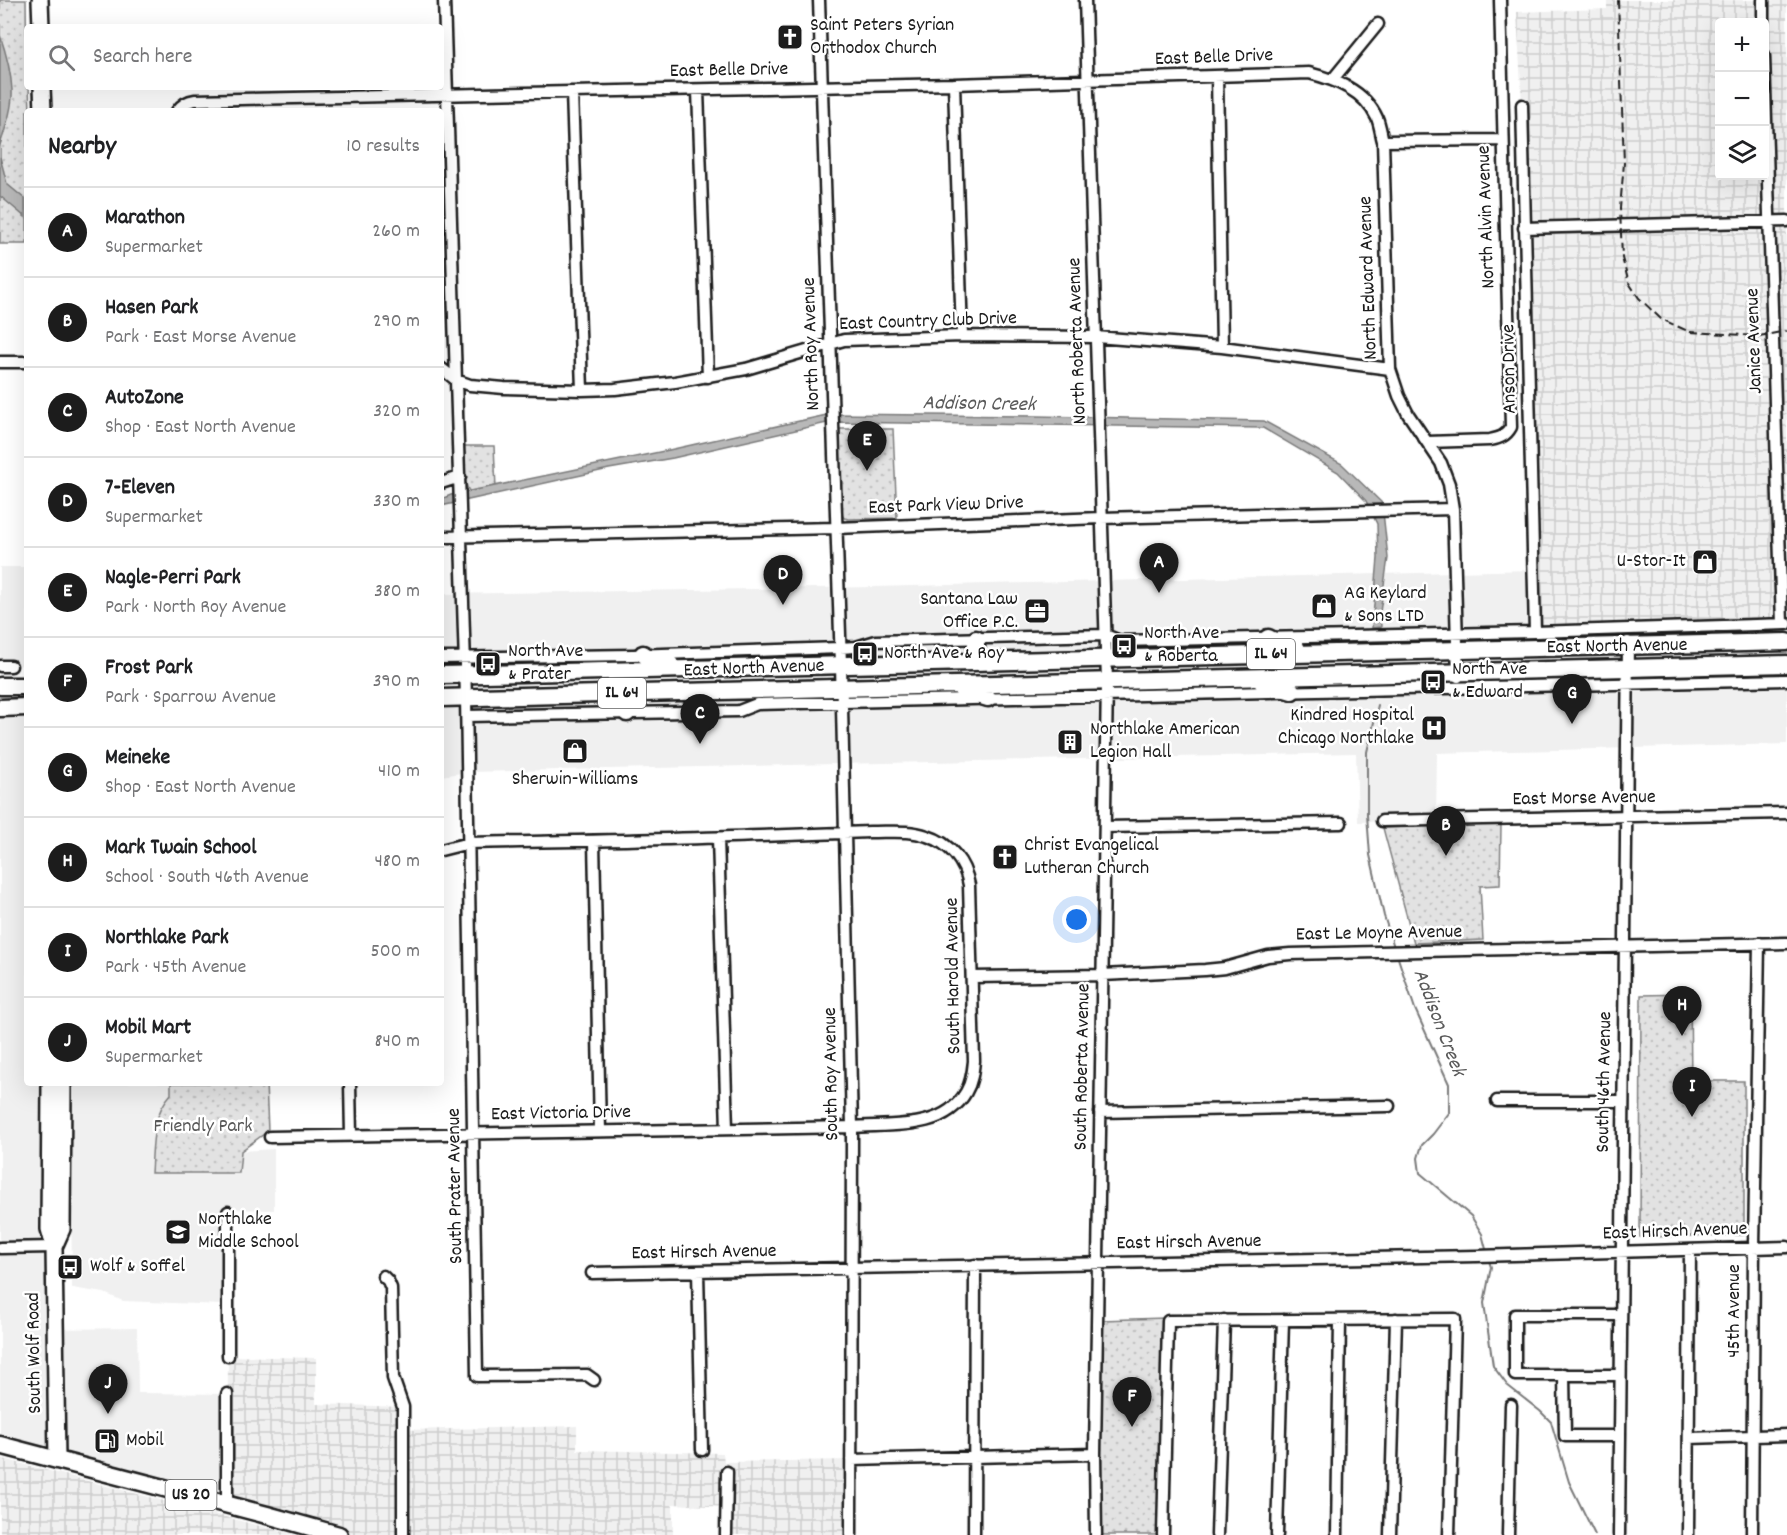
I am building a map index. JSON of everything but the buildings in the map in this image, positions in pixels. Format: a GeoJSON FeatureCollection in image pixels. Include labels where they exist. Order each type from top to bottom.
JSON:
{"type":"FeatureCollection","features":[{"type":"Feature","properties":{"kind":"main road"},"geometry":{"type":"LineString","coordinates":[[40,0],[41,24]]}},
{"type":"Feature","properties":{"kind":"main road"},"geometry":{"type":"LineString","coordinates":[[42,90],[43,108]]}},
{"type":"Feature","properties":{"kind":"main road","name":"East North Avenue"},"geometry":{"type":"LineString","coordinates":[[444,674],[465,666],[688,669],[840,656],[981,661],[1397,651],[1457,642],[1628,638],[1787,642]]}},
{"type":"Feature","properties":{"kind":"main road"},"geometry":{"type":"LineString","coordinates":[[976,639],[976,652],[981,661]]}},
{"type":"Feature","properties":{"kind":"main road"},"geometry":{"type":"LineString","coordinates":[[1268,639],[1317,652]]}},
{"type":"Feature","properties":{"kind":"main road"},"geometry":{"type":"LineString","coordinates":[[643,654],[654,661],[688,669]]}},
{"type":"Feature","properties":{"kind":"main road","name":"East North Avenue"},"geometry":{"type":"LineString","coordinates":[[444,698],[627,693],[842,694],[938,685],[1106,688],[1247,677],[1397,673],[1458,679],[1627,675],[1787,664]]}},
{"type":"Feature","properties":{"kind":"main road"},"geometry":{"type":"LineString","coordinates":[[1247,677],[1292,691]]}},
{"type":"Feature","properties":{"kind":"main road"},"geometry":{"type":"LineString","coordinates":[[938,685],[976,693],[988,698]]}},
{"type":"Feature","properties":{"kind":"main road"},"geometry":{"type":"LineString","coordinates":[[0,686],[24,686]]}},
{"type":"Feature","properties":{"kind":"main road"},"geometry":{"type":"LineString","coordinates":[[627,693],[627,713]]}},
{"type":"Feature","properties":{"kind":"main road"},"geometry":{"type":"LineString","coordinates":[[0,708],[24,707]]}},
{"type":"Feature","properties":{"kind":"main road","name":"South Wolf Road"},"geometry":{"type":"LineString","coordinates":[[50,1086],[49,1229],[54,1247],[57,1460]]}},
{"type":"Feature","properties":{"kind":"main road","name":"South Wolf Road"},"geometry":{"type":"LineString","coordinates":[[54,1247],[62,1229],[63,1086]]}},
{"type":"Feature","properties":{"kind":"main road","name":"US 20"},"geometry":{"type":"LineString","coordinates":[[0,1445],[339,1535]]}},
{"type":"Feature","properties":{"kind":"street","name":"South Prater Avenue"},"geometry":{"type":"LineString","coordinates":[[444,0],[447,95],[446,202],[460,477],[467,716],[477,1376],[587,1375],[594,1380]]}},
{"type":"Feature","properties":{"kind":"street","name":"North Roy Avenue"},"geometry":{"type":"LineString","coordinates":[[819,0],[842,694]]}},
{"type":"Feature","properties":{"kind":"street","name":"North Roberta Avenue"},"geometry":{"type":"LineString","coordinates":[[1085,0],[1106,688]]}},
{"type":"Feature","properties":{"kind":"street","name":"North Alvin Avenue"},"geometry":{"type":"LineString","coordinates":[[1427,442],[1500,438],[1508,433],[1512,419],[1502,140],[1500,0]]}},
{"type":"Feature","properties":{"kind":"street"},"geometry":{"type":"LineString","coordinates":[[1763,0],[1763,18]]}},
{"type":"Feature","properties":{"kind":"street"},"geometry":{"type":"LineString","coordinates":[[1333,79],[1378,24]]}},
{"type":"Feature","properties":{"kind":"street","name":"Janice Avenue"},"geometry":{"type":"LineString","coordinates":[[1765,72],[1784,624]]}},
{"type":"Feature","properties":{"kind":"street","name":"East Belle Drive"},"geometry":{"type":"LineString","coordinates":[[180,108],[188,101],[195,100],[954,84],[1309,73],[1333,79],[1349,87],[1366,101],[1377,118],[1383,141]]}},
{"type":"Feature","properties":{"kind":"street"},"geometry":{"type":"LineString","coordinates":[[1217,76],[1222,347]]}},
{"type":"Feature","properties":{"kind":"street"},"geometry":{"type":"LineString","coordinates":[[954,84],[962,336]]}},
{"type":"Feature","properties":{"kind":"street"},"geometry":{"type":"LineString","coordinates":[[698,90],[708,377]]}},
{"type":"Feature","properties":{"kind":"street"},"geometry":{"type":"LineString","coordinates":[[572,92],[582,390]]}},
{"type":"Feature","properties":{"kind":"street","name":"Anson Drive"},"geometry":{"type":"LineString","coordinates":[[1522,105],[1535,632]]}},
{"type":"Feature","properties":{"kind":"street"},"geometry":{"type":"LineString","coordinates":[[1383,141],[1502,140]]}},
{"type":"Feature","properties":{"kind":"street","name":"North Edward Avenue"},"geometry":{"type":"LineString","coordinates":[[1383,141],[1390,369],[1408,414],[1441,463],[1449,484],[1453,509],[1458,679]]}},
{"type":"Feature","properties":{"kind":"street"},"geometry":{"type":"LineString","coordinates":[[1524,228],[1787,220]]}},
{"type":"Feature","properties":{"kind":"street","name":"East Country Club Drive"},"geometry":{"type":"LineString","coordinates":[[444,370],[456,380],[470,385],[492,387],[582,390],[645,386],[746,369],[844,340],[962,336],[1096,337],[1222,347],[1390,369]]}},
{"type":"Feature","properties":{"kind":"street"},"geometry":{"type":"LineString","coordinates":[[0,362],[24,362]]}},
{"type":"Feature","properties":{"kind":"street"},"geometry":{"type":"LineString","coordinates":[[444,482],[460,477]]}},
{"type":"Feature","properties":{"kind":"street","name":"East Park View Drive"},"geometry":{"type":"LineString","coordinates":[[444,537],[836,528],[1101,518],[1453,509]]}},
{"type":"Feature","properties":{"kind":"street","name":"East North Avenue"},"geometry":{"type":"LineString","coordinates":[[444,659],[465,666],[643,654],[840,656],[856,646],[876,640],[1105,635],[1120,640],[1268,639],[1457,642],[1535,632],[1628,638],[1784,624]]}},
{"type":"Feature","properties":{"kind":"street","name":"South 46th Avenue"},"geometry":{"type":"LineString","coordinates":[[1618,1535],[1628,638]]}},
{"type":"Feature","properties":{"kind":"street","name":"East North Avenue"},"geometry":{"type":"LineString","coordinates":[[1627,675],[1787,680]]}},
{"type":"Feature","properties":{"kind":"street","name":"East North Avenue"},"geometry":{"type":"LineString","coordinates":[[467,716],[739,711],[757,704],[842,694],[988,698],[1106,688],[1292,691],[1458,679]]}},
{"type":"Feature","properties":{"kind":"street","name":"South Roberta Avenue"},"geometry":{"type":"LineString","coordinates":[[1095,1454],[1106,688]]}},
{"type":"Feature","properties":{"kind":"street","name":"South Roy Avenue"},"geometry":{"type":"LineString","coordinates":[[842,694],[852,1126],[851,1535]]}},
{"type":"Feature","properties":{"kind":"street","name":"East Morse Avenue"},"geometry":{"type":"LineString","coordinates":[[1382,821],[1787,813]]}},
{"type":"Feature","properties":{"kind":"street"},"geometry":{"type":"LineString","coordinates":[[1105,826],[1341,823]]}},
{"type":"Feature","properties":{"kind":"street"},"geometry":{"type":"LineString","coordinates":[[444,849],[469,843],[844,833]]}},
{"type":"Feature","properties":{"kind":"street","name":"South Harold Avenue"},"geometry":{"type":"LineString","coordinates":[[844,833],[921,834],[941,842],[956,854],[966,872],[969,885],[973,977],[974,1061],[972,1078],[967,1091],[959,1101],[948,1112],[921,1123],[852,1126]]}},
{"type":"Feature","properties":{"kind":"street"},"geometry":{"type":"LineString","coordinates":[[718,838],[726,1129]]}},
{"type":"Feature","properties":{"kind":"street"},"geometry":{"type":"LineString","coordinates":[[594,841],[600,1131]]}},
{"type":"Feature","properties":{"kind":"street","name":"45th Avenue"},"geometry":{"type":"LineString","coordinates":[[1752,1535],[1754,1248],[1760,943]]}},
{"type":"Feature","properties":{"kind":"street","name":"East Le Moyne Avenue"},"geometry":{"type":"LineString","coordinates":[[973,977],[1102,975],[1225,968],[1268,956],[1290,954],[1787,943]]}},
{"type":"Feature","properties":{"kind":"street"},"geometry":{"type":"LineString","coordinates":[[350,1086],[351,1136]]}},
{"type":"Feature","properties":{"kind":"street"},"geometry":{"type":"LineString","coordinates":[[1497,1101],[1623,1101]]}},
{"type":"Feature","properties":{"kind":"street"},"geometry":{"type":"LineString","coordinates":[[1100,1112],[1389,1106]]}},
{"type":"Feature","properties":{"kind":"street","name":"East Victoria Drive"},"geometry":{"type":"LineString","coordinates":[[270,1137],[852,1126]]}},
{"type":"Feature","properties":{"kind":"street"},"geometry":{"type":"LineString","coordinates":[[228,1212],[228,1356]]}},
{"type":"Feature","properties":{"kind":"street"},"geometry":{"type":"LineString","coordinates":[[0,1248],[54,1247]]}},
{"type":"Feature","properties":{"kind":"street","name":"East Hirsch Avenue"},"geometry":{"type":"LineString","coordinates":[[592,1273],[1477,1256],[1787,1247]]}},
{"type":"Feature","properties":{"kind":"street"},"geometry":{"type":"LineString","coordinates":[[1688,1535],[1690,1250]]}},
{"type":"Feature","properties":{"kind":"street"},"geometry":{"type":"LineString","coordinates":[[974,1535],[975,1265]]}},
{"type":"Feature","properties":{"kind":"street"},"geometry":{"type":"LineString","coordinates":[[698,1271],[702,1450]]}},
{"type":"Feature","properties":{"kind":"street"},"geometry":{"type":"LineString","coordinates":[[383,1276],[388,1281],[393,1295],[393,1378],[403,1407],[403,1535]]}},
{"type":"Feature","properties":{"kind":"street"},"geometry":{"type":"LineString","coordinates":[[1620,1375],[1515,1375],[1515,1315],[1621,1315]]}},
{"type":"Feature","properties":{"kind":"street"},"geometry":{"type":"LineString","coordinates":[[1390,1535],[1396,1319]]}},
{"type":"Feature","properties":{"kind":"street"},"geometry":{"type":"LineString","coordinates":[[1163,1535],[1168,1321],[1455,1319],[1449,1535]]}},
{"type":"Feature","properties":{"kind":"street"},"geometry":{"type":"LineString","coordinates":[[1217,1535],[1224,1320]]}},
{"type":"Feature","properties":{"kind":"street"},"geometry":{"type":"LineString","coordinates":[[1277,1535],[1283,1320]]}},
{"type":"Feature","properties":{"kind":"street"},"geometry":{"type":"LineString","coordinates":[[1337,1535],[1340,1320]]}},
{"type":"Feature","properties":{"kind":"street"},"geometry":{"type":"LineString","coordinates":[[1564,1374],[1565,1436],[1620,1436]]}},
{"type":"Feature","properties":{"kind":"street"},"geometry":{"type":"LineString","coordinates":[[227,1394],[227,1505]]}},
{"type":"Feature","properties":{"kind":"street"},"geometry":{"type":"LineString","coordinates":[[1508,1535],[1511,1405]]}},
{"type":"Feature","properties":{"kind":"street"},"geometry":{"type":"LineString","coordinates":[[1689,1438],[1787,1436]]}},
{"type":"Feature","properties":{"kind":"street"},"geometry":{"type":"LineString","coordinates":[[851,1460],[1095,1454],[1096,1535]]}},
{"type":"Feature","properties":{"kind":"street"},"geometry":{"type":"LineString","coordinates":[[726,1535],[727,1472]]}},
{"type":"Feature","properties":{"kind":"shaded area"},"geometry":{"type":"Polygon","coordinates":[[[1607,0],[1787,0],[1787,624],[1535,632],[1522,105],[1517,12],[1607,9],[1607,0]]]}},
{"type":"Feature","properties":{"kind":"shaded area"},"geometry":{"type":"Polygon","coordinates":[[[0,35],[11,76],[12,97],[0,145],[0,35]]]}},
{"type":"Feature","properties":{"kind":"shaded area"},"geometry":{"type":"Polygon","coordinates":[[[0,157],[7,184],[24,198],[24,216],[0,196],[0,157]]]}},
{"type":"Feature","properties":{"kind":"shaded area"},"geometry":{"type":"Polygon","coordinates":[[[831,414],[1264,421],[1342,464],[1382,503],[1388,558],[1380,612],[1381,627],[1372,628],[1378,558],[1377,524],[1366,501],[1338,472],[1263,428],[831,422],[673,458],[609,469],[444,505],[444,498],[451,495],[831,414]]]}},
{"type":"Feature","properties":{"kind":"shaded area"},"geometry":{"type":"Polygon","coordinates":[[[0,567],[24,567],[24,665],[0,666],[0,567]]]}},
{"type":"Feature","properties":{"kind":"shaded area"},"geometry":{"type":"Polygon","coordinates":[[[1533,570],[1535,632],[1530,647],[444,675],[444,594],[874,587],[1533,570]]]}},
{"type":"Feature","properties":{"kind":"shaded area"},"geometry":{"type":"Polygon","coordinates":[[[1787,680],[1787,744],[1437,753],[1436,820],[1358,822],[1356,753],[468,772],[444,776],[444,698],[1107,681],[1106,695],[1787,680]]]}},
{"type":"Feature","properties":{"kind":"shaded area"},"geometry":{"type":"Polygon","coordinates":[[[24,707],[24,1086],[55,1086],[56,1329],[137,1328],[138,1393],[227,1394],[227,1505],[0,1445],[0,708],[24,707]]]}},
{"type":"Feature","properties":{"kind":"shaded area"},"geometry":{"type":"Polygon","coordinates":[[[70,1086],[171,1086],[171,1094],[165,1101],[239,1173],[241,1151],[274,1149],[274,1210],[221,1209],[223,1305],[123,1301],[104,1293],[72,1288],[70,1086]]]}},
{"type":"Feature","properties":{"kind":"shaded area"},"geometry":{"type":"Polygon","coordinates":[[[228,1356],[316,1358],[316,1404],[403,1407],[403,1430],[577,1426],[577,1450],[723,1453],[724,1462],[851,1460],[851,1535],[726,1535],[726,1507],[673,1504],[673,1535],[339,1535],[227,1505],[228,1356]]]}},
{"type":"Feature","properties":{"kind":"shaded area"},"geometry":{"type":"Polygon","coordinates":[[[0,1458],[295,1535],[0,1535],[0,1458]]]}},
{"type":"Feature","properties":{"kind":"green space"},"geometry":{"type":"Polygon","coordinates":[[[0,0],[26,0],[24,90],[29,90],[30,108],[24,108],[24,244],[0,244],[0,0]]]}},
{"type":"Feature","properties":{"kind":"green space"},"geometry":{"type":"Polygon","coordinates":[[[838,429],[893,429],[897,518],[844,518],[841,513],[838,429]]]}},
{"type":"Feature","properties":{"kind":"green space"},"geometry":{"type":"Polygon","coordinates":[[[464,446],[494,446],[496,488],[469,491],[465,476],[464,446]]]}},
{"type":"Feature","properties":{"kind":"green space"},"geometry":{"type":"Polygon","coordinates":[[[1501,825],[1500,885],[1480,886],[1483,940],[1414,943],[1383,828],[1501,825]]]}},
{"type":"Feature","properties":{"kind":"green space"},"geometry":{"type":"Polygon","coordinates":[[[1690,994],[1691,1081],[1744,1081],[1744,1235],[1640,1237],[1641,995],[1690,994]]]}},
{"type":"Feature","properties":{"kind":"green space","name":"Friendly Park"},"geometry":{"type":"Polygon","coordinates":[[[171,1086],[266,1086],[268,1131],[241,1151],[239,1173],[151,1173],[156,1122],[164,1103],[171,1094],[171,1086]]]}},
{"type":"Feature","properties":{"kind":"green space"},"geometry":{"type":"Polygon","coordinates":[[[1165,1318],[1161,1535],[1100,1535],[1101,1320],[1165,1318]]]}},
{"type":"Feature","properties":{"kind":"waterway","name":"Addison Creek"},"geometry":{"type":"LineString","coordinates":[[1378,705],[1367,752],[1367,815],[1370,855],[1384,916],[1394,947]]}},
{"type":"Feature","properties":{"kind":"waterway","name":"Addison Creek"},"geometry":{"type":"LineString","coordinates":[[1397,955],[1415,1009],[1449,1084],[1449,1113],[1422,1145],[1418,1158],[1420,1173],[1471,1216],[1482,1234],[1487,1253]]}},
{"type":"Feature","properties":{"kind":"waterway","name":"Addison Creek"},"geometry":{"type":"LineString","coordinates":[[1488,1258],[1491,1267],[1484,1303],[1493,1366],[1507,1385],[1551,1422],[1569,1482],[1595,1535]]}},
{"type":"Feature","properties":{"kind":"railway"},"geometry":{"type":"LineString","coordinates":[[1618,0],[1624,163],[1620,208],[1622,258],[1629,283],[1639,298],[1661,319],[1690,332],[1759,336],[1787,331]]}},
{"type":"Feature","properties":{"kind":"place","name":"Saint Peters Syrian Orthodox Church"},"geometry":{"type":"Point","coordinates":[790,37]}},
{"type":"Feature","properties":{"kind":"place","name":"Nagle-Perri Park"},"geometry":{"type":"Point","coordinates":[867,471]}},
{"type":"Feature","properties":{"kind":"place","name":"U-Stor-It"},"geometry":{"type":"Point","coordinates":[1705,562]}},
{"type":"Feature","properties":{"kind":"place","name":"Marathon"},"geometry":{"type":"Point","coordinates":[1159,593]}},
{"type":"Feature","properties":{"kind":"place","name":"7-Eleven"},"geometry":{"type":"Point","coordinates":[783,605]}},
{"type":"Feature","properties":{"kind":"place","name":"AG Keylard & Sons LTD"},"geometry":{"type":"Point","coordinates":[1324,606]}},
{"type":"Feature","properties":{"kind":"place","name":"Santana Law Office P.C."},"geometry":{"type":"Point","coordinates":[1037,611]}},
{"type":"Feature","properties":{"kind":"place","name":"North Ave & Roberta"},"geometry":{"type":"Point","coordinates":[1124,646]}},
{"type":"Feature","properties":{"kind":"place","name":"North Ave & Roy"},"geometry":{"type":"Point","coordinates":[865,654]}},
{"type":"Feature","properties":{"kind":"place","name":"North Ave & Prater"},"geometry":{"type":"Point","coordinates":[488,664]}},
{"type":"Feature","properties":{"kind":"place","name":"North Ave & Edward"},"geometry":{"type":"Point","coordinates":[1433,682]}},
{"type":"Feature","properties":{"kind":"place","name":"Meineke"},"geometry":{"type":"Point","coordinates":[1572,724]}},
{"type":"Feature","properties":{"kind":"place","name":"Kindred Hospital Chicago Northlake"},"geometry":{"type":"Point","coordinates":[1434,728]}},
{"type":"Feature","properties":{"kind":"place","name":"Northlake American Legion Hall"},"geometry":{"type":"Point","coordinates":[1070,742]}},
{"type":"Feature","properties":{"kind":"place","name":"AutoZone"},"geometry":{"type":"Point","coordinates":[700,744]}},
{"type":"Feature","properties":{"kind":"place","name":"Sherwin-Williams"},"geometry":{"type":"Point","coordinates":[575,751]}},
{"type":"Feature","properties":{"kind":"place","name":"Hasen Park"},"geometry":{"type":"Point","coordinates":[1446,856]}},
{"type":"Feature","properties":{"kind":"place","name":"Christ Evangelical Lutheran Church"},"geometry":{"type":"Point","coordinates":[1005,857]}},
{"type":"Feature","properties":{"kind":"place","name":"Mark Twain School"},"geometry":{"type":"Point","coordinates":[1682,1036]}},
{"type":"Feature","properties":{"kind":"place","name":"Northlake Park"},"geometry":{"type":"Point","coordinates":[1692,1117]}},
{"type":"Feature","properties":{"kind":"place","name":"Northlake Middle School"},"geometry":{"type":"Point","coordinates":[178,1232]}},
{"type":"Feature","properties":{"kind":"place","name":"Wolf & Soffel"},"geometry":{"type":"Point","coordinates":[70,1267]}},
{"type":"Feature","properties":{"kind":"place","name":"Mobil Mart"},"geometry":{"type":"Point","coordinates":[108,1414]}},
{"type":"Feature","properties":{"kind":"place","name":"Frost Park"},"geometry":{"type":"Point","coordinates":[1132,1427]}},
{"type":"Feature","properties":{"kind":"place","name":"Mobil"},"geometry":{"type":"Point","coordinates":[107,1441]}}]}
